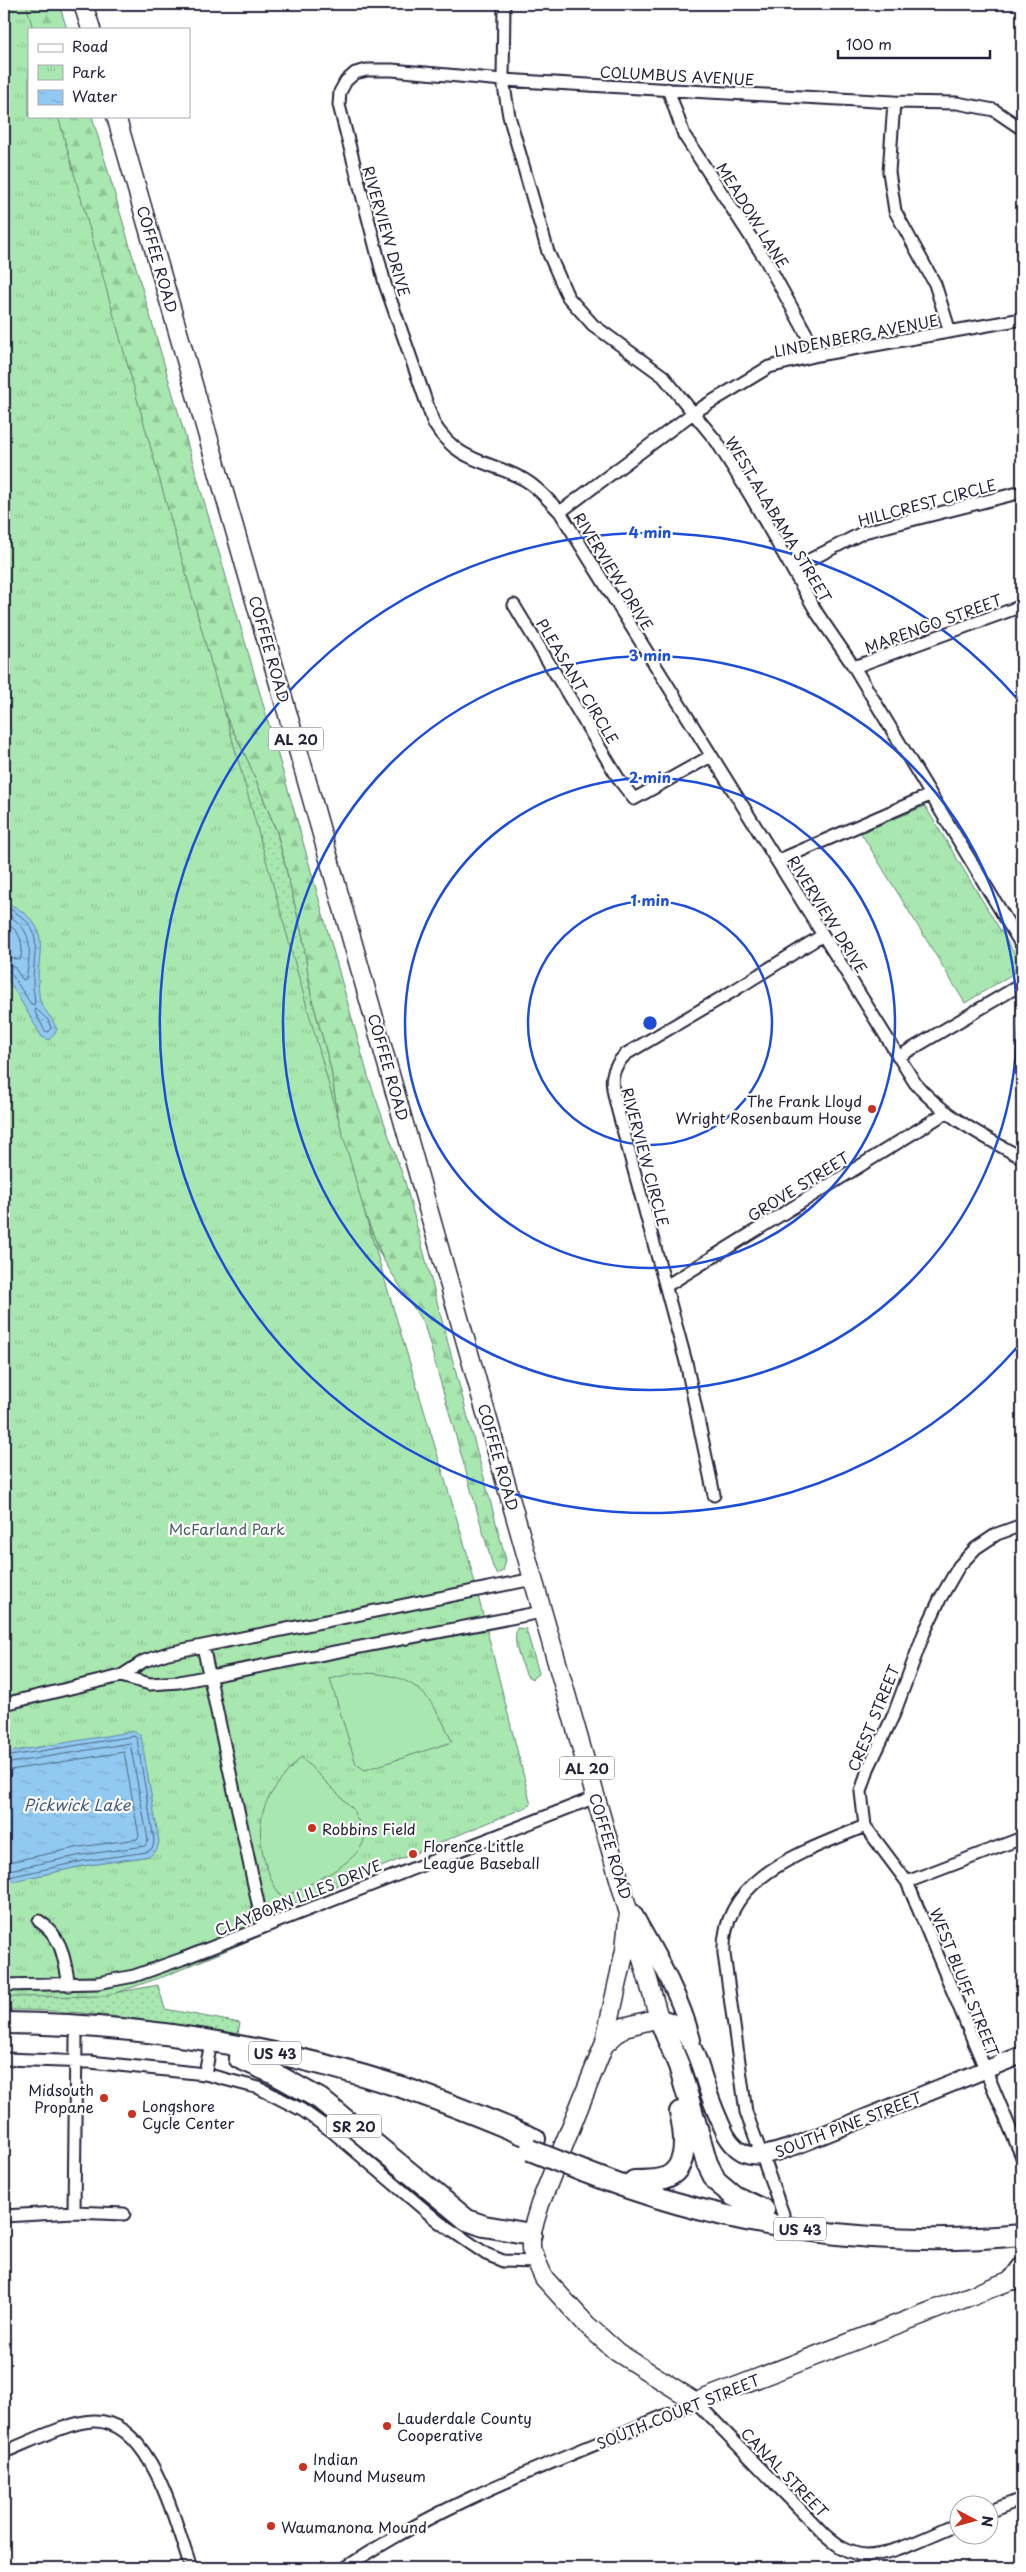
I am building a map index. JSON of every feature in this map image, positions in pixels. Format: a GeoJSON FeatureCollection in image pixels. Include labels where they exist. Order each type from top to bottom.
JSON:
{"type":"FeatureCollection","features":[{"type":"Feature","properties":{"kind":"highway"},"geometry":{"type":"LineString","coordinates":[[634,2181],[663,2179],[674,2171],[681,2162],[686,2149],[684,2127],[659,2018]]}},
{"type":"Feature","properties":{"kind":"highway"},"geometry":{"type":"LineString","coordinates":[[659,2018],[679,2066],[699,2136],[716,2181],[734,2196],[773,2212]]}},
{"type":"Feature","properties":{"kind":"highway","name":"US 43"},"geometry":{"type":"LineString","coordinates":[[4,2023],[139,2030],[211,2040],[271,2052],[400,2087],[587,2167],[634,2181],[773,2212],[819,2220],[1021,2236]]}},
{"type":"Feature","properties":{"kind":"highway","name":"US 43"},"geometry":{"type":"LineString","coordinates":[[4,2033],[139,2042],[239,2058],[297,2071],[381,2094],[533,2144]]}},
{"type":"Feature","properties":{"kind":"highway","name":"SR 20"},"geometry":{"type":"LineString","coordinates":[[239,2058],[273,2072],[320,2099],[466,2220],[484,2226],[531,2234]]}},
{"type":"Feature","properties":{"kind":"highway","name":"US 43"},"geometry":{"type":"LineString","coordinates":[[587,2167],[624,2188],[683,2206],[805,2230],[891,2238],[950,2239],[1021,2236]]}},
{"type":"Feature","properties":{"kind":"main road"},"geometry":{"type":"LineString","coordinates":[[83,4],[91,28]]}},
{"type":"Feature","properties":{"kind":"main road","name":"COFFEE ROAD"},"geometry":{"type":"LineString","coordinates":[[117,118],[280,685],[542,1612],[629,1906],[659,2018]]}},
{"type":"Feature","properties":{"kind":"main road"},"geometry":{"type":"LineString","coordinates":[[629,1906],[625,1950],[604,2045],[540,2204],[531,2234],[535,2262],[553,2290],[617,2352],[696,2402]]}},
{"type":"Feature","properties":{"kind":"main road"},"geometry":{"type":"LineString","coordinates":[[629,1906],[671,1982],[686,2016],[695,2052]]}},
{"type":"Feature","properties":{"kind":"main road"},"geometry":{"type":"LineString","coordinates":[[604,2045],[624,2027],[659,2018]]}},
{"type":"Feature","properties":{"kind":"main road","name":"SOUTH PINE STREET"},"geometry":{"type":"LineString","coordinates":[[659,2018],[673,2023],[682,2031],[695,2052],[714,2108],[733,2147],[747,2156],[763,2156],[818,2137],[1022,2055]]}},
{"type":"Feature","properties":{"kind":"main road","name":"SOUTH COURT STREET"},"geometry":{"type":"LineString","coordinates":[[696,2402],[1019,2274]]}},
{"type":"Feature","properties":{"kind":"street","name":"WEST ALABAMA STREET"},"geometry":{"type":"LineString","coordinates":[[504,4],[504,80],[508,116],[546,243],[557,275],[568,297],[593,326],[663,376],[722,450],[817,613],[854,667],[1022,946]]}},
{"type":"Feature","properties":{"kind":"street","name":"COLUMBUS AVENUE"},"geometry":{"type":"LineString","coordinates":[[340,98],[346,81],[355,73],[367,70],[392,70],[504,80],[894,102],[957,103],[982,106],[1005,116],[1022,129]]}},
{"type":"Feature","properties":{"kind":"street","name":"MEADOW LANE"},"geometry":{"type":"LineString","coordinates":[[668,89],[684,135],[765,259],[818,355]]}},
{"type":"Feature","properties":{"kind":"street","name":"RIVERVIEW DRIVE"},"geometry":{"type":"LineString","coordinates":[[340,98],[353,164],[385,284],[434,424],[449,444],[458,452],[526,481],[537,488],[560,512],[898,1057],[923,1092],[946,1112],[1022,1158]]}},
{"type":"Feature","properties":{"kind":"street"},"geometry":{"type":"LineString","coordinates":[[894,102],[889,172],[895,212],[935,284],[950,332]]}},
{"type":"Feature","properties":{"kind":"street","name":"LINDENBERG AVENUE"},"geometry":{"type":"LineString","coordinates":[[560,512],[693,412],[769,367],[818,355],[1022,319]]}},
{"type":"Feature","properties":{"kind":"street","name":"HILLCREST CIRCLE"},"geometry":{"type":"LineString","coordinates":[[792,569],[864,532],[1018,493]]}},
{"type":"Feature","properties":{"kind":"street","name":"PLEASANT CIRCLE"},"geometry":{"type":"LineString","coordinates":[[514,606],[620,781],[634,799],[710,756]]}},
{"type":"Feature","properties":{"kind":"street","name":"MARENGO STREET"},"geometry":{"type":"LineString","coordinates":[[854,667],[1022,606]]}},
{"type":"Feature","properties":{"kind":"street"},"geometry":{"type":"LineString","coordinates":[[777,861],[930,795]]}},
{"type":"Feature","properties":{"kind":"street","name":"RIVERVIEW CIRCLE"},"geometry":{"type":"LineString","coordinates":[[714,1495],[686,1362],[612,1087],[614,1068],[626,1054],[734,991],[823,934]]}},
{"type":"Feature","properties":{"kind":"street"},"geometry":{"type":"LineString","coordinates":[[898,1057],[1022,984]]}},
{"type":"Feature","properties":{"kind":"street","name":"GROVE STREET"},"geometry":{"type":"LineString","coordinates":[[666,1286],[946,1112]]}},
{"type":"Feature","properties":{"kind":"street","name":"CREST STREET"},"geometry":{"type":"LineString","coordinates":[[865,1826],[861,1806],[864,1780],[885,1736],[924,1633],[940,1599],[959,1566],[976,1548],[997,1534],[1022,1525]]}},
{"type":"Feature","properties":{"kind":"street"},"geometry":{"type":"LineString","coordinates":[[4,1704],[121,1676],[144,1661],[168,1652],[533,1579]]}},
{"type":"Feature","properties":{"kind":"street"},"geometry":{"type":"LineString","coordinates":[[121,1676],[150,1684],[210,1678],[542,1612]]}},
{"type":"Feature","properties":{"kind":"street"},"geometry":{"type":"LineString","coordinates":[[203,1646],[263,1927]]}},
{"type":"Feature","properties":{"kind":"street","name":"CLAYBORN LILES DRIVE"},"geometry":{"type":"LineString","coordinates":[[4,1985],[69,1985],[134,1976],[596,1797]]}},
{"type":"Feature","properties":{"kind":"street"},"geometry":{"type":"LineString","coordinates":[[773,2212],[763,2156],[744,2103],[724,1954],[725,1929],[734,1905],[761,1876],[805,1852],[865,1826]]}},
{"type":"Feature","properties":{"kind":"street","name":"WEST BLUFF STREET"},"geometry":{"type":"LineString","coordinates":[[865,1826],[907,1882],[1022,2157]]}},
{"type":"Feature","properties":{"kind":"street"},"geometry":{"type":"LineString","coordinates":[[907,1882],[1022,1838]]}},
{"type":"Feature","properties":{"kind":"street"},"geometry":{"type":"LineString","coordinates":[[39,1921],[50,1928],[62,1948],[69,1985]]}},
{"type":"Feature","properties":{"kind":"street"},"geometry":{"type":"LineString","coordinates":[[74,2212],[76,2038]]}},
{"type":"Feature","properties":{"kind":"street"},"geometry":{"type":"LineString","coordinates":[[205,2074],[209,2053]]}},
{"type":"Feature","properties":{"kind":"street"},"geometry":{"type":"LineString","coordinates":[[4,2059],[75,2061],[205,2074],[248,2084],[280,2097],[333,2132],[459,2237],[486,2254],[503,2261],[535,2262]]}},
{"type":"Feature","properties":{"kind":"street"},"geometry":{"type":"LineString","coordinates":[[4,2216],[74,2212],[124,2214]]}},
{"type":"Feature","properties":{"kind":"street","name":"CANAL STREET"},"geometry":{"type":"LineString","coordinates":[[696,2402],[824,2534],[846,2550],[859,2554],[884,2553],[948,2528]]}},
{"type":"Feature","properties":{"kind":"street","name":"SOUTH COURT STREET"},"geometry":{"type":"LineString","coordinates":[[345,2568],[381,2544],[436,2514],[696,2402]]}},
{"type":"Feature","properties":{"kind":"street"},"geometry":{"type":"LineString","coordinates":[[4,2452],[78,2424],[94,2421],[118,2425],[137,2440],[150,2461],[191,2568]]}},
{"type":"Feature","properties":{"kind":"street"},"geometry":{"type":"LineString","coordinates":[[998,2508],[1022,2499]]}},
{"type":"Feature","properties":{"kind":"green space"},"geometry":{"type":"Polygon","coordinates":[[[4,4],[59,4],[67,28],[28,28],[28,117],[4,37],[4,4]]]}},
{"type":"Feature","properties":{"kind":"green space","name":"McFarland Park"},"geometry":{"type":"Polygon","coordinates":[[[4,4],[26,4],[33,28],[28,28],[28,118],[59,118],[367,1221],[468,1556],[531,1805],[275,1911],[279,1928],[168,1975],[107,1996],[4,1997],[4,1883],[83,1866],[150,1856],[51,1745],[4,1753],[4,4]]]}},
{"type":"Feature","properties":{"kind":"green space"},"geometry":{"type":"Polygon","coordinates":[[[28,118],[93,118],[298,824],[368,1076],[405,1182],[506,1560],[503,1571],[497,1574],[493,1567],[424,1324],[384,1261],[345,1165],[331,1069],[311,995],[303,938],[277,832],[249,763],[216,696],[191,660],[28,118]]]}},
{"type":"Feature","properties":{"kind":"green space"},"geometry":{"type":"Polygon","coordinates":[[[216,696],[249,763],[277,833],[303,938],[311,995],[331,1069],[345,1165],[384,1261],[357,1215],[216,696]]]}},
{"type":"Feature","properties":{"kind":"green space"},"geometry":{"type":"Polygon","coordinates":[[[925,806],[1022,966],[1022,968],[965,1003],[861,833],[925,806]]]}},
{"type":"Feature","properties":{"kind":"green space"},"geometry":{"type":"Polygon","coordinates":[[[517,1628],[526,1629],[539,1673],[532,1679],[527,1676],[518,1652],[517,1628]]]}},
{"type":"Feature","properties":{"kind":"green space"},"geometry":{"type":"Polygon","coordinates":[[[354,1673],[391,1676],[405,1681],[416,1688],[427,1697],[436,1709],[452,1742],[365,1770],[356,1764],[330,1679],[354,1673]]]}},
{"type":"Feature","properties":{"kind":"green space","name":"Robbins Field"},"geometry":{"type":"Polygon","coordinates":[[[301,1757],[354,1810],[355,1816],[364,1831],[364,1842],[347,1862],[318,1880],[282,1898],[265,1864],[262,1850],[261,1824],[263,1811],[268,1799],[283,1777],[301,1757]]]}},
{"type":"Feature","properties":{"kind":"green space"},"geometry":{"type":"Polygon","coordinates":[[[158,1985],[165,2009],[240,2023],[238,2034],[92,2014],[4,2010],[4,1996],[103,1995],[158,1985]]]}},
{"type":"Feature","properties":{"kind":"water"},"geometry":{"type":"Polygon","coordinates":[[[4,901],[22,911],[33,922],[39,932],[38,983],[40,1000],[57,1030],[49,1040],[42,1037],[4,972],[4,901]]]}},
{"type":"Feature","properties":{"kind":"water","name":"Pickwick Lake"},"geometry":{"type":"Polygon","coordinates":[[[135,1731],[141,1736],[159,1841],[157,1850],[150,1856],[83,1866],[4,1883],[4,1753],[135,1731]]]}},
{"type":"Feature","properties":{"kind":"place","name":"The Frank Lloyd Wright Rosenbaum House"},"geometry":{"type":"Point","coordinates":[872,1109]}},
{"type":"Feature","properties":{"kind":"place","name":"Robbins Field"},"geometry":{"type":"Point","coordinates":[312,1828]}},
{"type":"Feature","properties":{"kind":"place","name":"Florence Little League Baseball"},"geometry":{"type":"Point","coordinates":[413,1854]}},
{"type":"Feature","properties":{"kind":"place","name":"Midsouth Propane"},"geometry":{"type":"Point","coordinates":[104,2098]}},
{"type":"Feature","properties":{"kind":"place","name":"Longshore Cycle Center"},"geometry":{"type":"Point","coordinates":[132,2114]}},
{"type":"Feature","properties":{"kind":"place","name":"Lauderdale County Cooperative"},"geometry":{"type":"Point","coordinates":[387,2426]}},
{"type":"Feature","properties":{"kind":"place","name":"Indian Mound Museum"},"geometry":{"type":"Point","coordinates":[303,2467]}},
{"type":"Feature","properties":{"kind":"place","name":"Waumanona Mound"},"geometry":{"type":"Point","coordinates":[271,2526]}}]}
